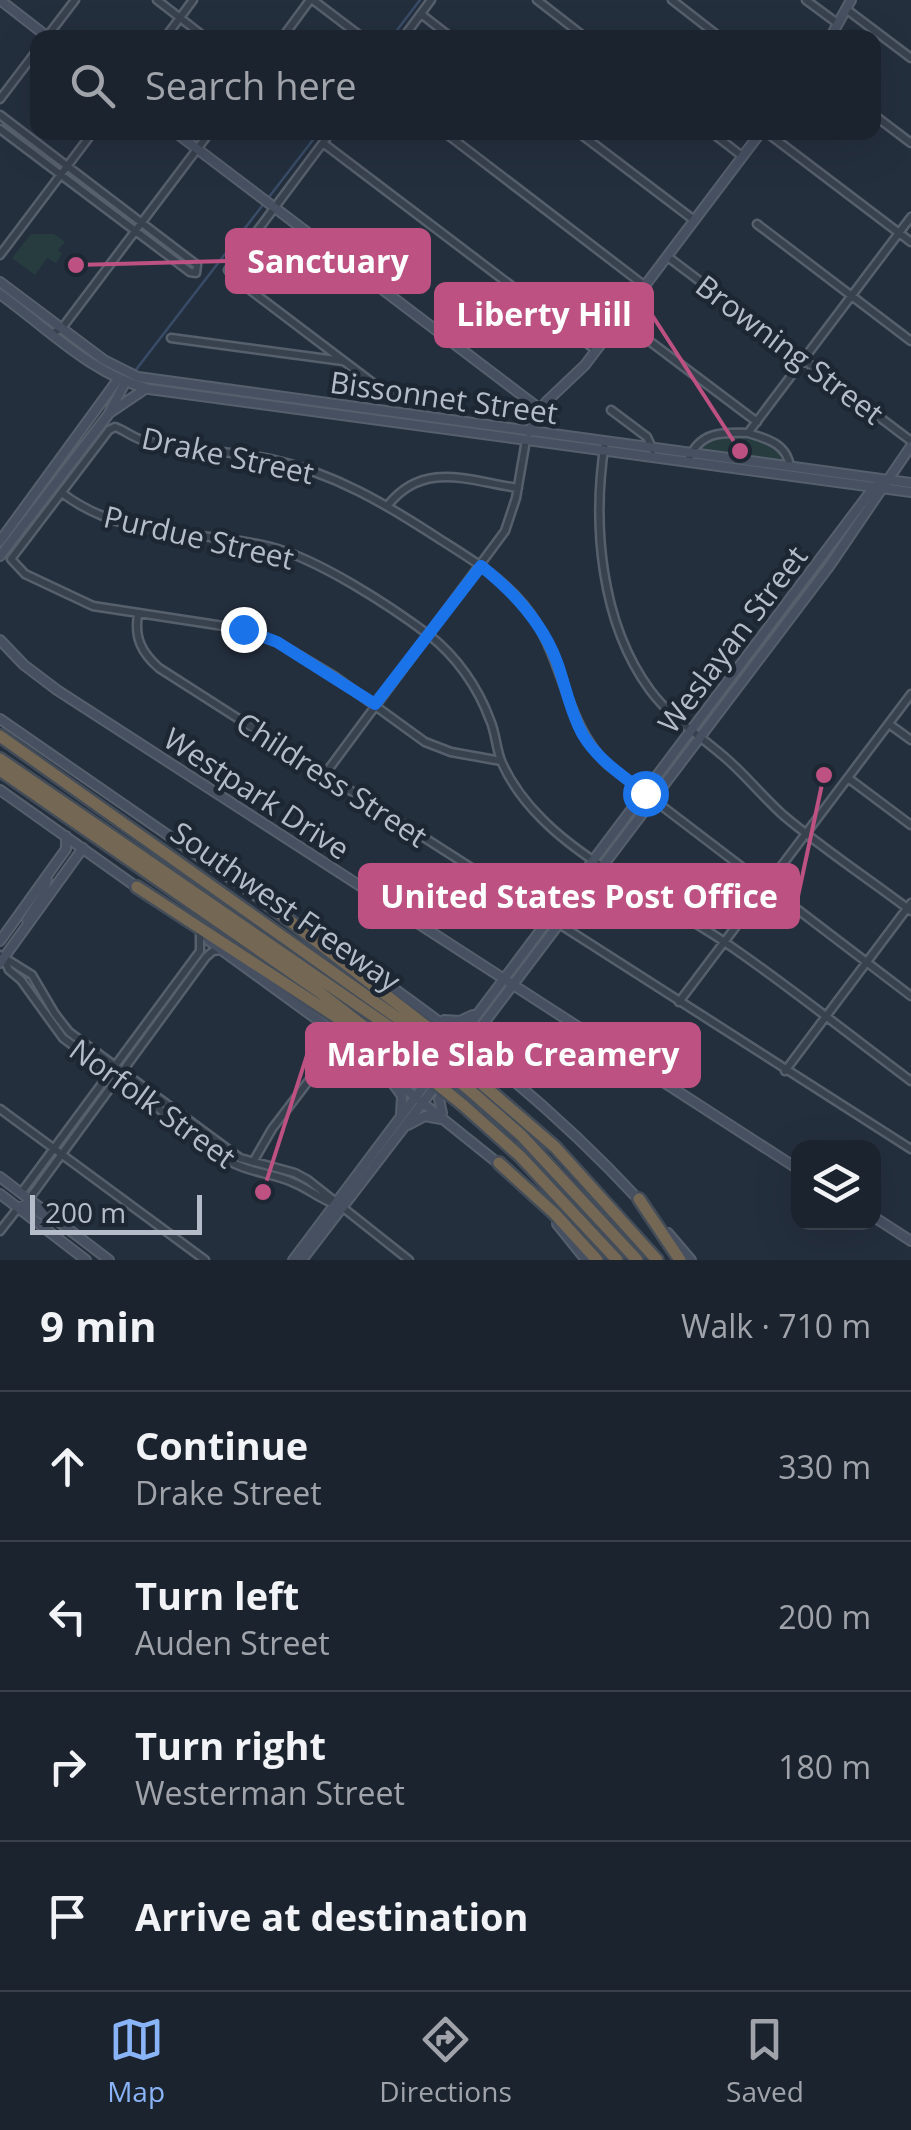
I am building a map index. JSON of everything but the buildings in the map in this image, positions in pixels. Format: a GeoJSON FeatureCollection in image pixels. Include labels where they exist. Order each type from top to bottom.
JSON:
{"type":"FeatureCollection","features":[{"type":"Feature","properties":{"kind":"highway","name":"Southwest Freeway"},"geometry":{"type":"LineString","coordinates":[[0,736],[420,1035]]}},
{"type":"Feature","properties":{"kind":"highway"},"geometry":{"type":"LineString","coordinates":[[1,755],[236,919],[420,1035],[481,1086],[637,1260]]}},
{"type":"Feature","properties":{"kind":"highway","name":"Southwest Freeway"},"geometry":{"type":"LineString","coordinates":[[0,770],[318,991],[403,1056],[463,1105],[564,1200],[617,1260]]}},
{"type":"Feature","properties":{"kind":"highway"},"geometry":{"type":"LineString","coordinates":[[137,887],[364,1035],[383,1041]]}},
{"type":"Feature","properties":{"kind":"highway"},"geometry":{"type":"LineString","coordinates":[[268,904],[555,1147],[657,1260]]}},
{"type":"Feature","properties":{"kind":"highway"},"geometry":{"type":"LineString","coordinates":[[499,1163],[556,1214],[597,1260]]}},
{"type":"Feature","properties":{"kind":"highway"},"geometry":{"type":"LineString","coordinates":[[639,1200],[680,1260]]}},
{"type":"Feature","properties":{"kind":"main road"},"geometry":{"type":"LineString","coordinates":[[0,0],[39,30]]}},
{"type":"Feature","properties":{"kind":"main road"},"geometry":{"type":"LineString","coordinates":[[834,30],[851,0]]}},
{"type":"Feature","properties":{"kind":"main road"},"geometry":{"type":"LineString","coordinates":[[185,140],[540,410]]}},
{"type":"Feature","properties":{"kind":"main road"},"geometry":{"type":"LineString","coordinates":[[528,436],[540,410],[596,350],[756,140]]}},
{"type":"Feature","properties":{"kind":"main road","name":"Bissonnet Street"},"geometry":{"type":"LineString","coordinates":[[0,282],[57,331]]}},
{"type":"Feature","properties":{"kind":"main road","name":"Bissonnet Street"},"geometry":{"type":"LineString","coordinates":[[0,294],[123,378],[146,388],[253,398]]}},
{"type":"Feature","properties":{"kind":"main road"},"geometry":{"type":"LineString","coordinates":[[108,414],[123,378]]}},
{"type":"Feature","properties":{"kind":"main road"},"geometry":{"type":"LineString","coordinates":[[0,556],[123,378]]}},
{"type":"Feature","properties":{"kind":"main road","name":"Bissonnet Street"},"geometry":{"type":"LineString","coordinates":[[123,378],[789,471],[911,492]]}},
{"type":"Feature","properties":{"kind":"main road"},"geometry":{"type":"LineString","coordinates":[[2,537],[108,414],[146,388]]}},
{"type":"Feature","properties":{"kind":"main road","name":"Weslayan Street"},"geometry":{"type":"LineString","coordinates":[[600,862],[701,738],[820,561],[911,444]]}},
{"type":"Feature","properties":{"kind":"main road","name":"Bissonnet Street"},"geometry":{"type":"LineString","coordinates":[[881,485],[911,484]]}},
{"type":"Feature","properties":{"kind":"main road","name":"Weslayan Street"},"geometry":{"type":"LineString","coordinates":[[302,1260],[401,1118],[470,1042],[513,985],[691,731],[828,568],[881,485]]}},
{"type":"Feature","properties":{"kind":"main road"},"geometry":{"type":"LineString","coordinates":[[820,561],[828,568]]}},
{"type":"Feature","properties":{"kind":"main road","name":"Westpark Drive"},"geometry":{"type":"LineString","coordinates":[[0,640],[24,666],[57,690],[791,1164]]}},
{"type":"Feature","properties":{"kind":"main road"},"geometry":{"type":"LineString","coordinates":[[0,719],[462,1035],[588,1145],[691,1260]]}},
{"type":"Feature","properties":{"kind":"main road"},"geometry":{"type":"LineString","coordinates":[[0,792],[137,887],[448,1121],[499,1163],[551,1216],[586,1260]]}},
{"type":"Feature","properties":{"kind":"main road"},"geometry":{"type":"LineString","coordinates":[[0,941],[66,849],[66,836]]}},
{"type":"Feature","properties":{"kind":"main road"},"geometry":{"type":"LineString","coordinates":[[1,959],[83,848]]}},
{"type":"Feature","properties":{"kind":"main road"},"geometry":{"type":"LineString","coordinates":[[21,934],[43,896],[50,874]]}},
{"type":"Feature","properties":{"kind":"main road","name":"Weslayan Street"},"geometry":{"type":"LineString","coordinates":[[293,1260],[401,1131],[462,1035],[504,979],[555,922]]}},
{"type":"Feature","properties":{"kind":"main road"},"geometry":{"type":"LineString","coordinates":[[439,1019],[460,1021],[479,1012]]}},
{"type":"Feature","properties":{"kind":"main road"},"geometry":{"type":"LineString","coordinates":[[394,1079],[415,1073],[443,1034],[439,1019]]}},
{"type":"Feature","properties":{"kind":"main road"},"geometry":{"type":"LineString","coordinates":[[482,1025],[482,1038],[492,1059]]}},
{"type":"Feature","properties":{"kind":"main road"},"geometry":{"type":"LineString","coordinates":[[448,1121],[438,1109],[441,1094],[471,1062],[492,1059]]}},
{"type":"Feature","properties":{"kind":"main road"},"geometry":{"type":"LineString","coordinates":[[382,1070],[400,1092],[401,1118]]}},
{"type":"Feature","properties":{"kind":"main road"},"geometry":{"type":"LineString","coordinates":[[401,1131],[425,1116],[448,1121]]}},
{"type":"Feature","properties":{"kind":"main road"},"geometry":{"type":"LineString","coordinates":[[0,1177],[109,1260]]}},
{"type":"Feature","properties":{"kind":"main road"},"geometry":{"type":"LineString","coordinates":[[0,1192],[17,1200],[25,1196]]}},
{"type":"Feature","properties":{"kind":"main road"},"geometry":{"type":"LineString","coordinates":[[0,1192],[86,1260]]}},
{"type":"Feature","properties":{"kind":"main road"},"geometry":{"type":"LineString","coordinates":[[18,1208],[24,1205],[54,1218]]}},
{"type":"Feature","properties":{"kind":"main road"},"geometry":{"type":"LineString","coordinates":[[881,1222],[911,1241]]}},
{"type":"Feature","properties":{"kind":"street"},"geometry":{"type":"LineString","coordinates":[[53,30],[75,0]]}},
{"type":"Feature","properties":{"kind":"street"},"geometry":{"type":"LineString","coordinates":[[157,0],[196,30]]}},
{"type":"Feature","properties":{"kind":"street"},"geometry":{"type":"LineString","coordinates":[[171,30],[193,0]]}},
{"type":"Feature","properties":{"kind":"street"},"geometry":{"type":"LineString","coordinates":[[288,30],[312,0],[352,30]]}},
{"type":"Feature","properties":{"kind":"street"},"geometry":{"type":"LineString","coordinates":[[409,30],[431,0]]}},
{"type":"Feature","properties":{"kind":"street"},"geometry":{"type":"LineString","coordinates":[[536,0],[575,30]]}},
{"type":"Feature","properties":{"kind":"street"},"geometry":{"type":"LineString","coordinates":[[672,0],[711,30]]}},
{"type":"Feature","properties":{"kind":"street"},"geometry":{"type":"LineString","coordinates":[[806,0],[837,23]]}},
{"type":"Feature","properties":{"kind":"street"},"geometry":{"type":"LineString","coordinates":[[846,9],[874,30]]}},
{"type":"Feature","properties":{"kind":"street"},"geometry":{"type":"LineString","coordinates":[[421,14],[442,30]]}},
{"type":"Feature","properties":{"kind":"street"},"geometry":{"type":"LineString","coordinates":[[881,35],[911,58]]}},
{"type":"Feature","properties":{"kind":"street"},"geometry":{"type":"LineString","coordinates":[[0,99],[30,60]]}},
{"type":"Feature","properties":{"kind":"street"},"geometry":{"type":"LineString","coordinates":[[0,115],[30,138]]}},
{"type":"Feature","properties":{"kind":"street"},"geometry":{"type":"LineString","coordinates":[[881,120],[911,143]]}},
{"type":"Feature","properties":{"kind":"street"},"geometry":{"type":"LineString","coordinates":[[0,128],[190,272],[196,272],[197,265],[33,140]]}},
{"type":"Feature","properties":{"kind":"street"},"geometry":{"type":"LineString","coordinates":[[0,255],[87,140]]}},
{"type":"Feature","properties":{"kind":"street"},"geometry":{"type":"LineString","coordinates":[[57,331],[204,140]]}},
{"type":"Feature","properties":{"kind":"street"},"geometry":{"type":"LineString","coordinates":[[326,140],[228,270],[394,399]]}},
{"type":"Feature","properties":{"kind":"street"},"geometry":{"type":"LineString","coordinates":[[454,140],[645,286]]}},
{"type":"Feature","properties":{"kind":"street"},"geometry":{"type":"LineString","coordinates":[[589,140],[694,220]]}},
{"type":"Feature","properties":{"kind":"street"},"geometry":{"type":"LineString","coordinates":[[721,140],[742,156]]}},
{"type":"Feature","properties":{"kind":"street"},"geometry":{"type":"LineString","coordinates":[[774,140],[911,242]]}},
{"type":"Feature","properties":{"kind":"street"},"geometry":{"type":"LineString","coordinates":[[323,144],[596,350]]}},
{"type":"Feature","properties":{"kind":"street"},"geometry":{"type":"LineString","coordinates":[[748,433],[911,217]]}},
{"type":"Feature","properties":{"kind":"street"},"geometry":{"type":"LineString","coordinates":[[757,224],[911,341]]}},
{"type":"Feature","properties":{"kind":"street","name":"Browning Street"},"geometry":{"type":"LineString","coordinates":[[668,257],[911,444]]}},
{"type":"Feature","properties":{"kind":"street"},"geometry":{"type":"LineString","coordinates":[[304,356],[312,345],[311,336]]}},
{"type":"Feature","properties":{"kind":"street"},"geometry":{"type":"LineString","coordinates":[[170,338],[345,362]]}},
{"type":"Feature","properties":{"kind":"street"},"geometry":{"type":"LineString","coordinates":[[652,343],[757,422]]}},
{"type":"Feature","properties":{"kind":"street"},"geometry":{"type":"LineString","coordinates":[[611,410],[647,437],[654,452]]}},
{"type":"Feature","properties":{"kind":"street","name":"Drake Street"},"geometry":{"type":"LineString","coordinates":[[62,493],[111,428],[117,427],[144,440],[292,464],[340,481],[388,505],[481,566],[525,607],[546,638],[572,710],[593,750],[911,996]]}},
{"type":"Feature","properties":{"kind":"street"},"geometry":{"type":"LineString","coordinates":[[689,457],[698,442],[711,434],[748,433],[780,446],[788,455],[789,471]]}},
{"type":"Feature","properties":{"kind":"street"},"geometry":{"type":"LineString","coordinates":[[325,774],[505,531],[528,436]]}},
{"type":"Feature","properties":{"kind":"street"},"geometry":{"type":"LineString","coordinates":[[604,446],[599,495],[604,570],[618,623],[636,668],[650,690],[807,833],[910,907],[785,1071]]}},
{"type":"Feature","properties":{"kind":"street"},"geometry":{"type":"LineString","coordinates":[[388,505],[407,485],[430,476],[518,488]]}},
{"type":"Feature","properties":{"kind":"street"},"geometry":{"type":"LineString","coordinates":[[62,493],[13,555],[12,564],[25,574],[72,598],[138,615],[243,629],[277,642],[375,704],[415,735],[436,746],[502,762]]}},
{"type":"Feature","properties":{"kind":"street","name":"Purdue Street"},"geometry":{"type":"LineString","coordinates":[[62,493],[93,514],[116,523],[248,542],[295,555],[331,573],[428,635],[465,672],[491,722],[502,762],[538,814],[600,862],[724,942],[911,1082]]}},
{"type":"Feature","properties":{"kind":"street","name":"Childress Street"},"geometry":{"type":"LineString","coordinates":[[138,615],[139,642],[154,664],[911,1150]]}},
{"type":"Feature","properties":{"kind":"street"},"geometry":{"type":"LineString","coordinates":[[679,1002],[911,694]]}},
{"type":"Feature","properties":{"kind":"street"},"geometry":{"type":"LineString","coordinates":[[889,724],[911,740]]}},
{"type":"Feature","properties":{"kind":"street"},"geometry":{"type":"LineString","coordinates":[[848,778],[911,825]]}},
{"type":"Feature","properties":{"kind":"street"},"geometry":{"type":"LineString","coordinates":[[50,874],[62,876]]}},
{"type":"Feature","properties":{"kind":"street"},"geometry":{"type":"LineString","coordinates":[[25,1196],[63,1155],[120,1076],[200,951],[200,934]]}},
{"type":"Feature","properties":{"kind":"street"},"geometry":{"type":"LineString","coordinates":[[25,1196],[115,1066],[206,957],[212,951],[222,950]]}},
{"type":"Feature","properties":{"kind":"street","name":"Norfolk Street"},"geometry":{"type":"LineString","coordinates":[[1,959],[32,974],[69,1032],[115,1066],[120,1076],[245,1170],[289,1180],[338,1206]]}},
{"type":"Feature","properties":{"kind":"street","name":"Norfolk Street"},"geometry":{"type":"LineString","coordinates":[[1,959],[63,1038],[110,1074],[120,1076],[240,1158],[296,1173],[409,1260]]}},
{"type":"Feature","properties":{"kind":"street"},"geometry":{"type":"LineString","coordinates":[[245,1170],[332,1050],[332,1031]]}},
{"type":"Feature","properties":{"kind":"street"},"geometry":{"type":"LineString","coordinates":[[332,1050],[352,1046]]}},
{"type":"Feature","properties":{"kind":"street"},"geometry":{"type":"LineString","coordinates":[[0,1109],[205,1260]]}},
{"type":"Feature","properties":{"kind":"street"},"geometry":{"type":"LineString","coordinates":[[0,1231],[18,1208]]}},
{"type":"Feature","properties":{"kind":"green space"},"geometry":{"type":"Polygon","coordinates":[[[31,234],[54,234],[65,242],[58,250],[62,254],[56,263],[47,258],[35,275],[12,258],[31,234]]]}},
{"type":"Feature","properties":{"kind":"green space"},"geometry":{"type":"Polygon","coordinates":[[[736,436],[771,445],[785,461],[703,452],[699,447],[715,439],[736,436]]]}},
{"type":"Feature","properties":{"kind":"waterway"},"geometry":{"type":"LineString","coordinates":[[397,30],[420,0]]}},
{"type":"Feature","properties":{"kind":"waterway"},"geometry":{"type":"LineString","coordinates":[[135,371],[313,140]]}},
{"type":"Feature","properties":{"kind":"place","name":"Sanctuary"},"geometry":{"type":"Point","coordinates":[76,265]}},
{"type":"Feature","properties":{"kind":"place","name":"Liberty Hill"},"geometry":{"type":"Point","coordinates":[740,451]}},
{"type":"Feature","properties":{"kind":"place","name":"United States Post Office"},"geometry":{"type":"Point","coordinates":[824,775]}},
{"type":"Feature","properties":{"kind":"place","name":"Marble Slab Creamery"},"geometry":{"type":"Point","coordinates":[263,1192]}},
{"type":"Feature","properties":{"kind":"route"},"geometry":{"type":"LineString","coordinates":[[243,629],[277,642],[375,704],[481,566],[525,607],[546,638],[572,710],[593,750],[645,793]]}}]}
